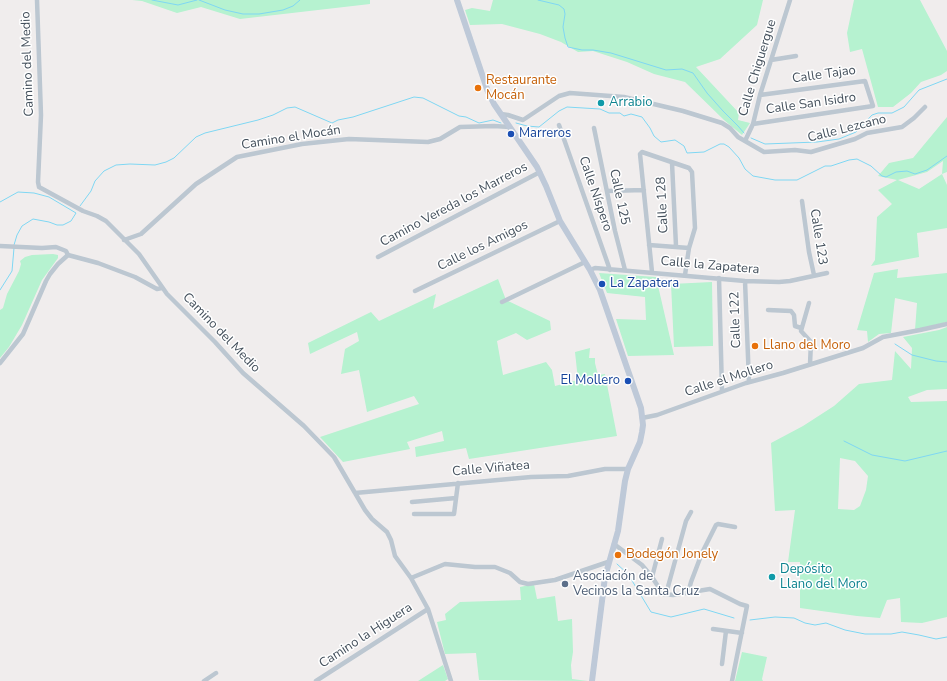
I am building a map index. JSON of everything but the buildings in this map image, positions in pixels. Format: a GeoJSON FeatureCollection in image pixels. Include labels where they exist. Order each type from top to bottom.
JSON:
{"type":"FeatureCollection","features":[{"type":"Feature","properties":{"kind":"main road"},"geometry":{"type":"LineString","coordinates":[[458,0],[488,92],[540,172],[560,221],[590,270],[600,290],[641,408],[642,432],[640,442],[628,469],[619,525],[608,562],[592,681]]}},
{"type":"Feature","properties":{"kind":"street","name":"Camino del Medio"},"geometry":{"type":"LineString","coordinates":[[37,0],[41,115],[38,185],[41,189],[83,211],[102,218],[139,254],[162,288],[243,373],[325,446],[338,462],[369,515],[387,532],[391,540],[395,556],[411,578],[428,609],[451,681]]}},
{"type":"Feature","properties":{"kind":"street","name":"Calle Chiguergue"},"geometry":{"type":"LineString","coordinates":[[745,141],[753,124],[760,95],[790,0]]}},
{"type":"Feature","properties":{"kind":"street"},"geometry":{"type":"LineString","coordinates":[[771,60],[796,56]]}},
{"type":"Feature","properties":{"kind":"street","name":"Calle Tajao"},"geometry":{"type":"LineString","coordinates":[[760,95],[865,81],[873,106]]}},
{"type":"Feature","properties":{"kind":"street","name":"Calle Lezcano"},"geometry":{"type":"LineString","coordinates":[[501,114],[523,120],[559,96],[570,93],[624,97],[683,111],[722,123],[730,128],[738,137],[764,152],[795,150],[811,152],[855,139],[867,133],[902,127],[925,107]]}},
{"type":"Feature","properties":{"kind":"street","name":"Calle San Isidro"},"geometry":{"type":"LineString","coordinates":[[753,124],[873,106]]}},
{"type":"Feature","properties":{"kind":"street","name":"Calle Níspero"},"geometry":{"type":"LineString","coordinates":[[559,125],[610,270]]}},
{"type":"Feature","properties":{"kind":"street","name":"Camino el Mocán"},"geometry":{"type":"LineString","coordinates":[[124,240],[140,234],[196,184],[238,157],[302,144],[349,139],[428,142],[440,140],[460,128],[494,126],[510,127]]}},
{"type":"Feature","properties":{"kind":"street","name":"Calle 125"},"geometry":{"type":"LineString","coordinates":[[594,128],[625,270]]}},
{"type":"Feature","properties":{"kind":"street"},"geometry":{"type":"LineString","coordinates":[[652,272],[640,154],[642,152],[691,170],[695,228],[689,248],[685,275]]}},
{"type":"Feature","properties":{"kind":"street","name":"Calle 128"},"geometry":{"type":"LineString","coordinates":[[672,163],[676,246]]}},
{"type":"Feature","properties":{"kind":"street","name":"Camino Vereda los Marreros"},"geometry":{"type":"LineString","coordinates":[[378,257],[540,172]]}},
{"type":"Feature","properties":{"kind":"street"},"geometry":{"type":"LineString","coordinates":[[607,191],[644,190]]}},
{"type":"Feature","properties":{"kind":"street","name":"Calle 123"},"geometry":{"type":"LineString","coordinates":[[802,201],[808,252],[814,275]]}},
{"type":"Feature","properties":{"kind":"street","name":"Calle los Amigos"},"geometry":{"type":"LineString","coordinates":[[415,291],[560,221]]}},
{"type":"Feature","properties":{"kind":"street"},"geometry":{"type":"LineString","coordinates":[[650,245],[689,248]]}},
{"type":"Feature","properties":{"kind":"street"},"geometry":{"type":"LineString","coordinates":[[0,246],[42,248],[56,247],[66,251],[68,255],[98,263],[136,277],[157,289],[162,288]]}},
{"type":"Feature","properties":{"kind":"street"},"geometry":{"type":"LineString","coordinates":[[0,363],[23,334],[50,274],[63,258],[68,255]]}},
{"type":"Feature","properties":{"kind":"street"},"geometry":{"type":"LineString","coordinates":[[502,302],[585,262]]}},
{"type":"Feature","properties":{"kind":"street","name":"Calle la Zapatera"},"geometry":{"type":"LineString","coordinates":[[590,270],[595,268],[625,270],[745,281],[790,281],[827,273]]}},
{"type":"Feature","properties":{"kind":"street"},"geometry":{"type":"LineString","coordinates":[[719,278],[722,391]]}},
{"type":"Feature","properties":{"kind":"street","name":"Calle 122"},"geometry":{"type":"LineString","coordinates":[[745,281],[749,382]]}},
{"type":"Feature","properties":{"kind":"street"},"geometry":{"type":"LineString","coordinates":[[809,303],[801,328],[802,333],[811,342],[810,364]]}},
{"type":"Feature","properties":{"kind":"street"},"geometry":{"type":"LineString","coordinates":[[768,310],[791,311],[794,315],[795,326],[801,328]]}},
{"type":"Feature","properties":{"kind":"street","name":"Calle el Mollero"},"geometry":{"type":"LineString","coordinates":[[642,418],[657,415],[749,382],[784,373],[863,348],[874,343],[880,338],[939,327],[947,324]]}},
{"type":"Feature","properties":{"kind":"street","name":"Calle Viñatea"},"geometry":{"type":"LineString","coordinates":[[355,493],[543,476],[568,476],[605,469],[628,469]]}},
{"type":"Feature","properties":{"kind":"street"},"geometry":{"type":"LineString","coordinates":[[414,514],[454,514],[458,483]]}},
{"type":"Feature","properties":{"kind":"street"},"geometry":{"type":"LineString","coordinates":[[412,502],[456,498]]}},
{"type":"Feature","properties":{"kind":"street"},"geometry":{"type":"LineString","coordinates":[[666,594],[686,521],[691,512]]}},
{"type":"Feature","properties":{"kind":"street"},"geometry":{"type":"LineString","coordinates":[[688,593],[702,553],[716,526],[718,524],[735,527]]}},
{"type":"Feature","properties":{"kind":"street"},"geometry":{"type":"LineString","coordinates":[[652,577],[662,539]]}},
{"type":"Feature","properties":{"kind":"street"},"geometry":{"type":"LineString","coordinates":[[614,544],[640,562],[663,594],[673,595],[710,590],[747,606],[732,681]]}},
{"type":"Feature","properties":{"kind":"street"},"geometry":{"type":"LineString","coordinates":[[411,578],[445,564],[495,567],[510,573],[520,582],[528,584],[555,580],[608,562]]}},
{"type":"Feature","properties":{"kind":"street","name":"Camino la Higuera"},"geometry":{"type":"LineString","coordinates":[[316,681],[428,609]]}},
{"type":"Feature","properties":{"kind":"street"},"geometry":{"type":"LineString","coordinates":[[713,629],[742,634]]}},
{"type":"Feature","properties":{"kind":"street"},"geometry":{"type":"LineString","coordinates":[[722,664],[726,631]]}},
{"type":"Feature","properties":{"kind":"street"},"geometry":{"type":"LineString","coordinates":[[204,681],[216,673]]}},
{"type":"Feature","properties":{"kind":"green space"},"geometry":{"type":"Polygon","coordinates":[[[132,0],[370,0],[370,4],[240,19],[201,7],[177,13],[142,1],[132,0]]]}},
{"type":"Feature","properties":{"kind":"green space"},"geometry":{"type":"Polygon","coordinates":[[[493,0],[763,0],[757,25],[720,59],[696,67],[739,113],[738,120],[750,123],[742,135],[724,120],[685,82],[654,74],[627,62],[593,51],[578,52],[561,42],[540,34],[502,24],[470,25],[465,10],[472,8],[490,11],[493,0]]]}},
{"type":"Feature","properties":{"kind":"green space"},"geometry":{"type":"Polygon","coordinates":[[[854,0],[920,0],[947,51],[947,71],[941,75],[921,82],[911,93],[893,107],[878,107],[862,49],[850,52],[847,33],[854,0]]]}},
{"type":"Feature","properties":{"kind":"green space"},"geometry":{"type":"Polygon","coordinates":[[[947,117],[947,172],[942,174],[947,185],[947,228],[917,233],[919,257],[871,266],[875,260],[877,217],[892,204],[878,190],[897,180],[878,176],[889,163],[913,158],[947,117]],[[943,161],[927,172],[898,180],[919,189],[942,174],[943,161]]]}},
{"type":"Feature","properties":{"kind":"green space"},"geometry":{"type":"Polygon","coordinates":[[[32,255],[58,255],[58,258],[42,280],[22,325],[9,347],[0,358],[0,310],[3,308],[7,294],[19,271],[21,264],[20,261],[25,257],[32,255]]]}},
{"type":"Feature","properties":{"kind":"green space"},"geometry":{"type":"Polygon","coordinates":[[[898,269],[897,278],[947,273],[947,322],[915,330],[917,303],[895,298],[891,333],[879,334],[868,342],[867,331],[857,330],[874,273],[898,269]]]}},
{"type":"Feature","properties":{"kind":"green space"},"geometry":{"type":"Polygon","coordinates":[[[599,273],[656,277],[674,355],[628,356],[616,319],[646,320],[645,297],[607,293],[599,273]]]}},
{"type":"Feature","properties":{"kind":"green space"},"geometry":{"type":"Polygon","coordinates":[[[498,279],[506,300],[550,321],[551,330],[527,340],[516,333],[497,341],[503,375],[546,362],[552,370],[555,386],[578,380],[575,352],[590,348],[589,358],[595,358],[598,375],[605,374],[617,436],[469,459],[466,448],[416,457],[415,447],[444,441],[442,431],[407,442],[410,449],[343,462],[320,437],[419,404],[414,396],[367,412],[359,370],[341,374],[345,349],[359,341],[357,332],[310,354],[308,343],[371,312],[379,321],[436,294],[433,309],[498,279]]]}},
{"type":"Feature","properties":{"kind":"green space"},"geometry":{"type":"Polygon","coordinates":[[[712,282],[713,346],[674,347],[671,284],[712,282]]]}},
{"type":"Feature","properties":{"kind":"green space"},"geometry":{"type":"Polygon","coordinates":[[[947,327],[947,389],[927,390],[908,397],[911,402],[947,401],[947,617],[922,623],[901,622],[900,598],[887,600],[880,618],[800,608],[800,562],[788,562],[795,510],[775,511],[771,443],[803,426],[834,406],[859,384],[892,380],[895,351],[911,369],[912,348],[903,337],[947,327]],[[840,458],[838,509],[854,510],[860,506],[866,490],[868,476],[855,461],[840,458]]]}},
{"type":"Feature","properties":{"kind":"green space"},"geometry":{"type":"Polygon","coordinates":[[[534,584],[537,599],[555,596],[558,621],[572,619],[572,679],[588,681],[479,680],[476,653],[445,654],[437,622],[446,620],[445,614],[460,602],[521,600],[520,587],[534,584]]]}},
{"type":"Feature","properties":{"kind":"green space"},"geometry":{"type":"Polygon","coordinates":[[[742,652],[767,657],[762,679],[763,681],[735,681],[742,652]]]}},
{"type":"Feature","properties":{"kind":"green space"},"geometry":{"type":"Polygon","coordinates":[[[443,665],[448,679],[445,681],[418,681],[443,665]]]}},
{"type":"Feature","properties":{"kind":"waterway"},"geometry":{"type":"LineString","coordinates":[[152,0],[178,5],[197,0]]}},
{"type":"Feature","properties":{"kind":"waterway"},"geometry":{"type":"LineString","coordinates":[[199,0],[225,10],[243,14],[259,14],[283,10],[293,6],[300,0]]}},
{"type":"Feature","properties":{"kind":"waterway"},"geometry":{"type":"LineString","coordinates":[[538,0],[559,5],[564,9],[565,14],[563,27],[568,47],[611,53],[666,70],[682,69],[693,73],[707,93],[744,133]]}},
{"type":"Feature","properties":{"kind":"waterway"},"geometry":{"type":"LineString","coordinates":[[751,138],[765,144],[817,142],[839,139],[856,132],[872,115],[878,113],[892,113],[904,107],[919,90],[947,79]]}},
{"type":"Feature","properties":{"kind":"waterway"},"geometry":{"type":"LineString","coordinates":[[80,206],[91,191],[95,181],[104,171],[116,165],[155,165],[166,162],[174,158],[196,137],[205,133],[258,120],[287,108],[295,107],[332,123],[414,97],[423,98],[459,116],[466,117],[479,123],[493,120],[501,123]]}},
{"type":"Feature","properties":{"kind":"waterway"},"geometry":{"type":"LineString","coordinates":[[516,123],[539,127],[559,111],[567,107],[600,109],[609,113],[620,113],[624,116],[631,114],[642,117],[654,136],[661,142],[675,140],[684,146],[687,153],[704,152],[720,144],[724,144],[729,147],[739,158],[745,169],[753,176],[775,180],[797,180],[825,166],[831,166],[857,159],[871,166],[882,176],[886,177],[896,172],[907,171],[915,174],[927,170],[947,156]]}},
{"type":"Feature","properties":{"kind":"waterway"},"geometry":{"type":"LineString","coordinates":[[0,202],[18,192],[34,193],[49,197],[76,213],[71,221],[63,225],[33,219],[22,226],[14,245]]}},
{"type":"Feature","properties":{"kind":"waterway"},"geometry":{"type":"LineString","coordinates":[[0,290],[12,271],[14,248]]}},
{"type":"Feature","properties":{"kind":"waterway"},"geometry":{"type":"LineString","coordinates":[[895,344],[912,355],[947,362]]}},
{"type":"Feature","properties":{"kind":"waterway"},"geometry":{"type":"LineString","coordinates":[[844,441],[872,455],[905,461],[947,451]]}},
{"type":"Feature","properties":{"kind":"waterway"},"geometry":{"type":"LineString","coordinates":[[617,564],[628,574],[651,612],[671,617],[704,609],[734,618]]}},
{"type":"Feature","properties":{"kind":"waterway"},"geometry":{"type":"LineString","coordinates":[[750,620],[775,617],[794,618],[805,623],[815,625],[826,623],[845,630],[865,634],[891,634],[902,632],[936,639],[947,637]]}},
{"type":"Feature","properties":{"kind":"place","name":"Restaurante Mocán"},"geometry":{"type":"Point","coordinates":[478,88]}},
{"type":"Feature","properties":{"kind":"place","name":"Arrabio"},"geometry":{"type":"Point","coordinates":[601,103]}},
{"type":"Feature","properties":{"kind":"place","name":"Marreros"},"geometry":{"type":"Point","coordinates":[511,134]}},
{"type":"Feature","properties":{"kind":"place","name":"La Zapatera"},"geometry":{"type":"Point","coordinates":[602,284]}},
{"type":"Feature","properties":{"kind":"place","name":"Llano del Moro"},"geometry":{"type":"Point","coordinates":[755,346]}},
{"type":"Feature","properties":{"kind":"place","name":"El Mollero"},"geometry":{"type":"Point","coordinates":[628,381]}},
{"type":"Feature","properties":{"kind":"place","name":"Bodegón Jonely"},"geometry":{"type":"Point","coordinates":[618,555]}},
{"type":"Feature","properties":{"kind":"place","name":"Depósito Llano del Moro"},"geometry":{"type":"Point","coordinates":[772,577]}},
{"type":"Feature","properties":{"kind":"place","name":"Asociación de Vecinos la Santa Cruz"},"geometry":{"type":"Point","coordinates":[565,584]}}]}
